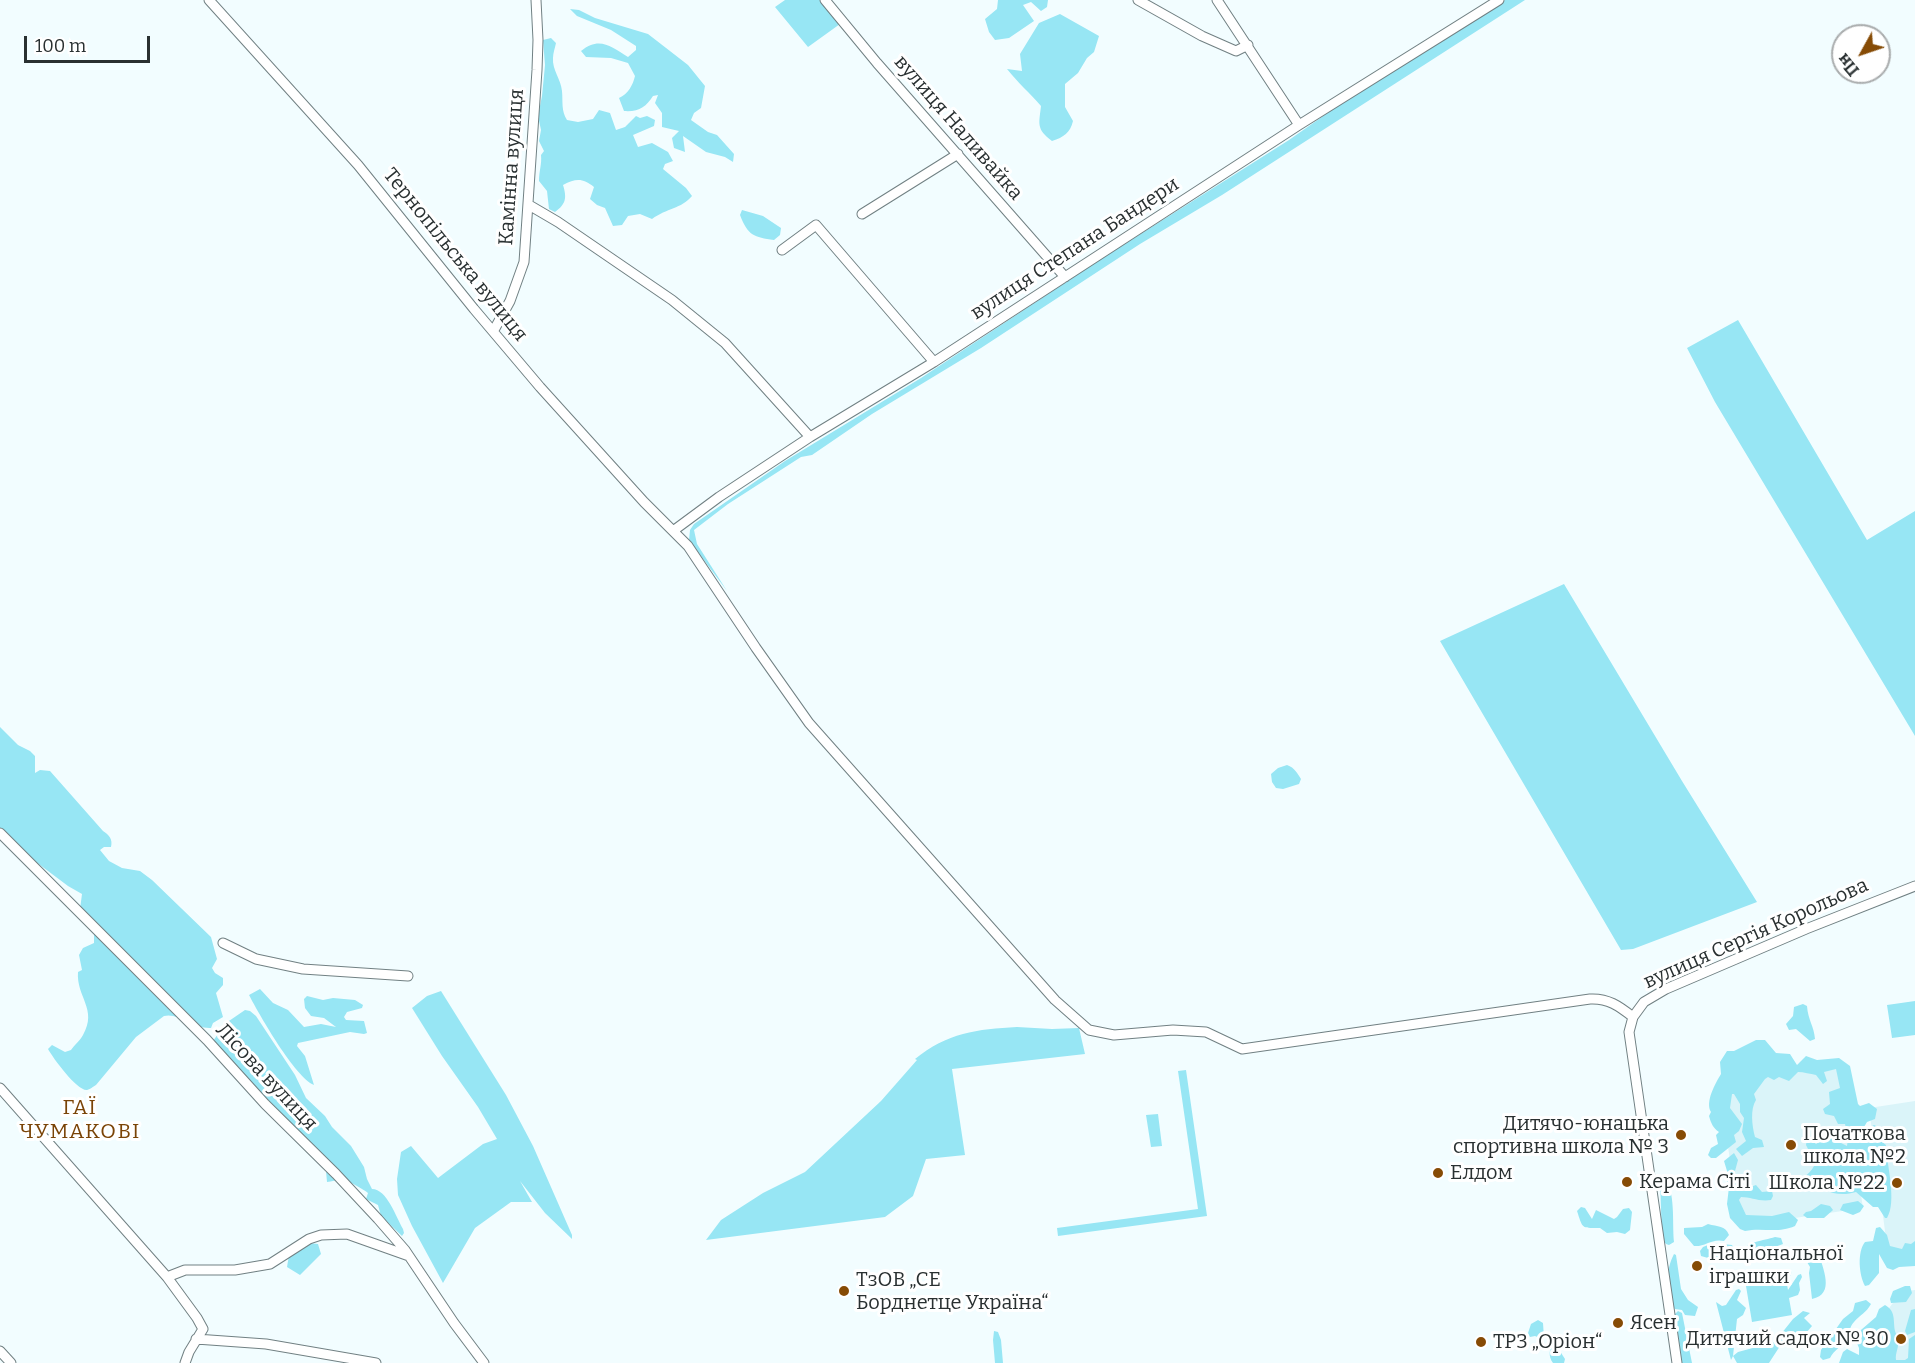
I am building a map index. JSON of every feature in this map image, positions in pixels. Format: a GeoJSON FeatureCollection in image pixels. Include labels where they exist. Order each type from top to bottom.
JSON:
{"type":"FeatureCollection","features":[{"type":"Feature","properties":{"kind":"street"},"geometry":{"type":"LineString","coordinates":[[212,3],[224,0]]}},
{"type":"Feature","properties":{"kind":"street","name":"Камінна вулиця"},"geometry":{"type":"LineString","coordinates":[[494,330],[510,301],[521,273],[529,205],[538,40],[536,0]]}},
{"type":"Feature","properties":{"kind":"street","name":"вулиця Наливайка"},"geometry":{"type":"LineString","coordinates":[[825,0],[1065,277]]}},
{"type":"Feature","properties":{"kind":"street"},"geometry":{"type":"LineString","coordinates":[[1138,0],[1202,36],[1236,51],[1248,45]]}},
{"type":"Feature","properties":{"kind":"street"},"geometry":{"type":"LineString","coordinates":[[1217,0],[1299,125]]}},
{"type":"Feature","properties":{"kind":"street","name":"вулиця Степана Бандери"},"geometry":{"type":"LineString","coordinates":[[673,531],[719,497],[810,437],[934,362],[1299,125],[1499,0]]}},
{"type":"Feature","properties":{"kind":"street","name":"Тернопільська вулиця"},"geometry":{"type":"LineString","coordinates":[[212,3],[358,165],[474,309],[586,439],[688,546],[809,723],[1055,1000],[1089,1030],[1114,1035],[1173,1030],[1206,1032],[1242,1049],[1598,998],[1616,1003],[1633,1017]]}},
{"type":"Feature","properties":{"kind":"street"},"geometry":{"type":"LineString","coordinates":[[862,214],[958,154]]}},
{"type":"Feature","properties":{"kind":"street"},"geometry":{"type":"LineString","coordinates":[[529,205],[558,222],[672,300],[725,343],[810,437]]}},
{"type":"Feature","properties":{"kind":"street"},"geometry":{"type":"LineString","coordinates":[[782,250],[816,225],[934,362]]}},
{"type":"Feature","properties":{"kind":"street","name":"Лісова вулиця"},"geometry":{"type":"LineString","coordinates":[[0,832],[207,1040],[265,1104],[378,1219],[409,1256],[482,1362]]}},
{"type":"Feature","properties":{"kind":"street","name":"вулиця Сергія Корольова"},"geometry":{"type":"LineString","coordinates":[[1677,1363],[1629,1032],[1633,1017],[1644,1002],[1666,988],[1915,886]]}},
{"type":"Feature","properties":{"kind":"street"},"geometry":{"type":"LineString","coordinates":[[223,943],[256,959],[303,969],[408,976]]}},
{"type":"Feature","properties":{"kind":"street"},"geometry":{"type":"LineString","coordinates":[[0,1088],[167,1277],[197,1318],[203,1329],[185,1363]]}},
{"type":"Feature","properties":{"kind":"street"},"geometry":{"type":"LineString","coordinates":[[167,1277],[185,1270],[236,1270],[270,1264],[309,1239],[321,1235],[347,1234],[409,1256]]}},
{"type":"Feature","properties":{"kind":"street"},"geometry":{"type":"LineString","coordinates":[[196,1339],[266,1344],[376,1363]]}},
{"type":"Feature","properties":{"kind":"street"},"geometry":{"type":"LineString","coordinates":[[0,1351],[11,1363]]}},
{"type":"Feature","properties":{"kind":"shaded area"},"geometry":{"type":"Polygon","coordinates":[[[785,0],[821,0],[840,24],[808,47],[775,7],[785,0]]]}},
{"type":"Feature","properties":{"kind":"shaded area"},"geometry":{"type":"Polygon","coordinates":[[[998,0],[1048,0],[1047,7],[1041,11],[1031,2],[1023,5],[1034,21],[1009,38],[995,40],[989,32],[985,19],[997,9],[998,0]]]}},
{"type":"Feature","properties":{"kind":"shaded area"},"geometry":{"type":"Polygon","coordinates":[[[1505,0],[1525,0],[1222,195],[1140,244],[981,348],[872,414],[812,455],[801,457],[728,504],[694,530],[697,544],[727,591],[689,540],[690,530],[694,524],[785,461],[921,378],[1098,261],[1289,140],[1349,98],[1505,0]]]}},
{"type":"Feature","properties":{"kind":"shaded area"},"geometry":{"type":"Polygon","coordinates":[[[570,9],[648,34],[688,65],[705,86],[701,108],[694,113],[691,120],[708,132],[717,135],[734,154],[733,162],[725,157],[706,152],[683,136],[685,152],[674,148],[672,138],[679,131],[662,127],[662,113],[655,103],[658,95],[653,96],[642,108],[624,111],[619,98],[630,89],[635,76],[628,63],[611,58],[586,57],[581,51],[587,46],[599,43],[610,46],[628,57],[636,50],[636,46],[611,30],[577,16],[570,9]]]}},
{"type":"Feature","properties":{"kind":"shaded area"},"geometry":{"type":"Polygon","coordinates":[[[1060,14],[1099,36],[1094,52],[1087,58],[1078,73],[1065,84],[1065,107],[1073,121],[1072,125],[1066,134],[1052,141],[1043,133],[1040,126],[1041,106],[1007,69],[1022,71],[1020,54],[1039,23],[1060,14]]]}},
{"type":"Feature","properties":{"kind":"shaded area"},"geometry":{"type":"Polygon","coordinates":[[[551,38],[556,43],[553,62],[561,87],[563,110],[567,120],[578,122],[593,119],[599,110],[610,113],[616,130],[625,127],[636,116],[640,118],[647,116],[655,120],[654,126],[633,135],[638,147],[652,143],[668,152],[673,161],[665,164],[663,169],[686,188],[692,196],[688,200],[652,219],[640,214],[628,216],[622,225],[613,226],[605,208],[590,199],[594,187],[576,180],[563,185],[565,197],[561,206],[555,212],[549,209],[547,191],[539,181],[541,155],[544,151],[539,141],[541,130],[538,116],[545,65],[543,40],[551,38]]]}},
{"type":"Feature","properties":{"kind":"shaded area"},"geometry":{"type":"Polygon","coordinates":[[[742,210],[763,216],[781,228],[780,235],[774,240],[752,234],[740,215],[742,210]]]}},
{"type":"Feature","properties":{"kind":"shaded area"},"geometry":{"type":"Polygon","coordinates":[[[1738,320],[1867,540],[1915,511],[1915,736],[1715,402],[1687,348],[1738,320]]]}},
{"type":"Feature","properties":{"kind":"shaded area"},"geometry":{"type":"Polygon","coordinates":[[[1564,584],[1757,902],[1633,949],[1621,950],[1440,641],[1564,584]]]}},
{"type":"Feature","properties":{"kind":"shaded area"},"geometry":{"type":"Polygon","coordinates":[[[0,727],[18,745],[35,756],[35,773],[40,770],[50,771],[109,836],[111,847],[104,847],[100,850],[109,861],[122,868],[140,871],[211,937],[217,959],[212,968],[223,978],[223,985],[216,993],[223,1017],[213,1023],[211,1028],[198,1026],[175,1016],[164,1016],[136,1037],[96,1085],[88,1090],[83,1089],[72,1080],[48,1049],[52,1045],[65,1052],[71,1050],[82,1037],[87,1026],[87,1010],[78,981],[78,972],[82,970],[79,955],[83,948],[94,943],[94,933],[79,917],[82,894],[0,835],[0,727]]]}},
{"type":"Feature","properties":{"kind":"shaded area"},"geometry":{"type":"Polygon","coordinates":[[[1287,765],[1294,769],[1301,779],[1299,784],[1283,789],[1276,788],[1271,774],[1287,765]]]}},
{"type":"Feature","properties":{"kind":"shaded area"},"geometry":{"type":"Polygon","coordinates":[[[260,989],[273,1003],[288,1010],[304,1027],[321,1024],[336,1027],[324,1018],[311,1016],[305,1008],[304,999],[307,996],[323,1000],[333,998],[355,1000],[363,1005],[362,1008],[347,1012],[344,1017],[346,1020],[364,1021],[367,1033],[350,1032],[298,1043],[297,1046],[305,1056],[314,1085],[297,1071],[288,1059],[254,1005],[249,995],[260,989]]]}},
{"type":"Feature","properties":{"kind":"shaded area"},"geometry":{"type":"Polygon","coordinates":[[[441,991],[506,1095],[533,1146],[572,1235],[572,1239],[545,1213],[520,1181],[532,1202],[511,1202],[475,1228],[443,1283],[398,1195],[397,1179],[401,1152],[411,1146],[438,1178],[483,1144],[497,1139],[412,1008],[427,996],[441,991]]]}},
{"type":"Feature","properties":{"kind":"shaded area"},"geometry":{"type":"Polygon","coordinates":[[[1915,1001],[1915,1035],[1892,1038],[1887,1005],[1915,1001]]]}},
{"type":"Feature","properties":{"kind":"shaded area"},"geometry":{"type":"Polygon","coordinates":[[[1803,1004],[1807,1006],[1815,1039],[1810,1041],[1796,1029],[1789,1030],[1786,1024],[1793,1016],[1794,1007],[1803,1004]]]}},
{"type":"Feature","properties":{"kind":"shaded area"},"geometry":{"type":"Polygon","coordinates":[[[245,1010],[256,1016],[295,1075],[306,1098],[351,1146],[364,1167],[372,1189],[387,1198],[403,1229],[402,1236],[381,1216],[378,1205],[366,1199],[368,1193],[366,1191],[344,1180],[327,1182],[327,1162],[310,1153],[213,1041],[226,1023],[245,1010]]]}},
{"type":"Feature","properties":{"kind":"shaded area"},"geometry":{"type":"Polygon","coordinates":[[[1017,1027],[1079,1028],[1085,1054],[952,1069],[965,1155],[926,1159],[913,1196],[885,1217],[706,1240],[721,1220],[763,1193],[805,1172],[881,1101],[917,1060],[915,1059],[927,1050],[963,1034],[1017,1027]]]}},
{"type":"Feature","properties":{"kind":"shaded area"},"geometry":{"type":"Polygon","coordinates":[[[1756,1040],[1765,1040],[1776,1053],[1790,1054],[1797,1065],[1806,1056],[1817,1060],[1839,1058],[1850,1066],[1858,1104],[1860,1106],[1869,1103],[1877,1109],[1875,1119],[1867,1122],[1864,1127],[1867,1129],[1874,1125],[1878,1127],[1877,1138],[1886,1145],[1891,1193],[1890,1211],[1887,1218],[1878,1207],[1873,1207],[1856,1192],[1840,1194],[1826,1190],[1798,1191],[1795,1188],[1814,1166],[1808,1162],[1810,1153],[1806,1145],[1807,1139],[1810,1138],[1816,1144],[1831,1134],[1847,1146],[1845,1124],[1838,1124],[1834,1116],[1825,1114],[1823,1109],[1830,1104],[1829,1092],[1840,1088],[1836,1069],[1824,1072],[1827,1081],[1823,1084],[1816,1075],[1800,1072],[1789,1081],[1779,1077],[1774,1080],[1768,1077],[1765,1079],[1754,1094],[1756,1100],[1752,1118],[1755,1137],[1762,1140],[1764,1147],[1753,1148],[1742,1156],[1736,1149],[1746,1141],[1742,1132],[1744,1118],[1740,1112],[1740,1104],[1732,1094],[1730,1108],[1742,1124],[1734,1135],[1736,1142],[1716,1158],[1708,1155],[1711,1148],[1718,1144],[1716,1135],[1719,1132],[1710,1119],[1709,1103],[1721,1074],[1720,1062],[1727,1051],[1734,1051],[1756,1040]]]}},
{"type":"Feature","properties":{"kind":"shaded area","name":"Початкова школа №2"},"geometry":{"type":"Polygon","coordinates":[[[1841,1063],[1863,1208],[1740,1226],[1718,1081],[1841,1063]]]}},
{"type":"Feature","properties":{"kind":"shaded area"},"geometry":{"type":"Polygon","coordinates":[[[1186,1070],[1207,1216],[1058,1236],[1057,1228],[1198,1209],[1178,1071],[1186,1070]]]}},
{"type":"Feature","properties":{"kind":"shaded area","name":"Школа №22"},"geometry":{"type":"Polygon","coordinates":[[[1915,1101],[1915,1259],[1889,1262],[1869,1108],[1915,1101]]]}},
{"type":"Feature","properties":{"kind":"shaded area"},"geometry":{"type":"Polygon","coordinates":[[[1158,1114],[1162,1146],[1151,1147],[1146,1115],[1158,1114]]]}},
{"type":"Feature","properties":{"kind":"shaded area"},"geometry":{"type":"Polygon","coordinates":[[[1734,1153],[1738,1160],[1735,1171],[1738,1188],[1756,1185],[1762,1192],[1772,1191],[1773,1196],[1771,1200],[1741,1197],[1739,1200],[1746,1215],[1772,1216],[1789,1212],[1798,1220],[1795,1226],[1782,1230],[1745,1231],[1730,1218],[1727,1204],[1729,1187],[1724,1161],[1734,1153]]]}},
{"type":"Feature","properties":{"kind":"shaded area"},"geometry":{"type":"Polygon","coordinates":[[[1664,1175],[1668,1182],[1673,1207],[1674,1242],[1669,1245],[1662,1239],[1660,1179],[1664,1175]]]}},
{"type":"Feature","properties":{"kind":"shaded area"},"geometry":{"type":"Polygon","coordinates":[[[1858,1201],[1864,1206],[1860,1212],[1853,1215],[1840,1210],[1843,1204],[1858,1201]]]}},
{"type":"Feature","properties":{"kind":"shaded area"},"geometry":{"type":"Polygon","coordinates":[[[1821,1204],[1830,1206],[1833,1210],[1824,1218],[1807,1218],[1803,1215],[1806,1212],[1821,1204]]]}},
{"type":"Feature","properties":{"kind":"shaded area"},"geometry":{"type":"Polygon","coordinates":[[[1581,1207],[1585,1208],[1592,1219],[1596,1210],[1614,1219],[1623,1209],[1629,1208],[1632,1212],[1630,1230],[1625,1234],[1607,1233],[1600,1228],[1586,1227],[1582,1224],[1577,1211],[1581,1207]]]}},
{"type":"Feature","properties":{"kind":"shaded area"},"geometry":{"type":"Polygon","coordinates":[[[1708,1224],[1723,1228],[1729,1235],[1724,1241],[1694,1246],[1684,1234],[1684,1228],[1702,1227],[1708,1224]]]}},
{"type":"Feature","properties":{"kind":"shaded area"},"geometry":{"type":"Polygon","coordinates":[[[1880,1227],[1887,1235],[1890,1246],[1902,1249],[1905,1243],[1911,1244],[1915,1241],[1915,1266],[1899,1267],[1893,1270],[1887,1268],[1879,1254],[1879,1273],[1869,1285],[1865,1286],[1860,1270],[1862,1246],[1865,1242],[1873,1241],[1876,1228],[1880,1227]]]}},
{"type":"Feature","properties":{"kind":"shaded area"},"geometry":{"type":"Polygon","coordinates":[[[1775,1237],[1781,1238],[1783,1244],[1757,1253],[1741,1253],[1751,1244],[1775,1237]]]}},
{"type":"Feature","properties":{"kind":"shaded area"},"geometry":{"type":"Polygon","coordinates":[[[309,1243],[318,1244],[321,1254],[300,1275],[287,1267],[289,1255],[309,1243]]]}},
{"type":"Feature","properties":{"kind":"shaded area"},"geometry":{"type":"Polygon","coordinates":[[[1713,1243],[1732,1245],[1735,1250],[1728,1258],[1701,1256],[1700,1251],[1703,1247],[1713,1243]]]}},
{"type":"Feature","properties":{"kind":"shaded area"},"geometry":{"type":"Polygon","coordinates":[[[1815,1249],[1819,1253],[1826,1286],[1824,1292],[1812,1299],[1810,1267],[1807,1262],[1809,1255],[1815,1249]]]}},
{"type":"Feature","properties":{"kind":"shaded area"},"geometry":{"type":"Polygon","coordinates":[[[1674,1254],[1681,1289],[1688,1300],[1698,1307],[1695,1316],[1685,1315],[1682,1310],[1675,1309],[1671,1303],[1668,1274],[1674,1254]]]}},
{"type":"Feature","properties":{"kind":"shaded area"},"geometry":{"type":"Polygon","coordinates":[[[1789,1270],[1792,1272],[1786,1279],[1788,1290],[1798,1275],[1801,1274],[1802,1277],[1798,1295],[1789,1298],[1792,1315],[1752,1322],[1746,1286],[1761,1283],[1758,1279],[1760,1278],[1789,1270]]]}},
{"type":"Feature","properties":{"kind":"shaded area"},"geometry":{"type":"Polygon","coordinates":[[[1910,1286],[1912,1293],[1906,1302],[1891,1303],[1893,1291],[1910,1286]]]}},
{"type":"Feature","properties":{"kind":"shaded area"},"geometry":{"type":"Polygon","coordinates":[[[1739,1289],[1741,1291],[1737,1300],[1746,1308],[1743,1315],[1737,1319],[1731,1360],[1716,1302],[1722,1306],[1726,1305],[1739,1289]]]}},
{"type":"Feature","properties":{"kind":"shaded area","name":"Дитячий садок № 30"},"geometry":{"type":"Polygon","coordinates":[[[1915,1290],[1915,1363],[1890,1363],[1884,1315],[1901,1292],[1915,1290]]]}},
{"type":"Feature","properties":{"kind":"shaded area"},"geometry":{"type":"Polygon","coordinates":[[[1866,1300],[1871,1304],[1852,1324],[1846,1340],[1830,1358],[1823,1360],[1820,1357],[1821,1350],[1843,1319],[1853,1311],[1855,1303],[1866,1300]]]}},
{"type":"Feature","properties":{"kind":"shaded area"},"geometry":{"type":"Polygon","coordinates":[[[1885,1305],[1892,1313],[1898,1338],[1896,1360],[1908,1358],[1909,1339],[1915,1335],[1915,1363],[1839,1363],[1843,1352],[1847,1349],[1859,1355],[1854,1336],[1876,1317],[1879,1309],[1885,1305]]]}},
{"type":"Feature","properties":{"kind":"shaded area"},"geometry":{"type":"Polygon","coordinates":[[[1915,1309],[1915,1332],[1907,1335],[1905,1331],[1911,1310],[1915,1309]]]}},
{"type":"Feature","properties":{"kind":"shaded area"},"geometry":{"type":"Polygon","coordinates":[[[1678,1311],[1682,1313],[1692,1363],[1679,1363],[1673,1316],[1678,1311]]]}},
{"type":"Feature","properties":{"kind":"shaded area"},"geometry":{"type":"Polygon","coordinates":[[[1803,1311],[1810,1313],[1804,1318],[1812,1326],[1795,1346],[1790,1344],[1790,1338],[1782,1343],[1777,1339],[1793,1319],[1803,1311]]]}},
{"type":"Feature","properties":{"kind":"shaded area"},"geometry":{"type":"Polygon","coordinates":[[[1538,1320],[1543,1323],[1544,1338],[1542,1339],[1535,1336],[1530,1337],[1528,1333],[1531,1324],[1538,1320]]]}},
{"type":"Feature","properties":{"kind":"shaded area"},"geometry":{"type":"Polygon","coordinates":[[[994,1331],[998,1332],[1001,1340],[1003,1363],[995,1363],[994,1331]]]}},
{"type":"Feature","properties":{"kind":"shaded area"},"geometry":{"type":"Polygon","coordinates":[[[1554,1342],[1565,1359],[1564,1363],[1553,1363],[1550,1358],[1554,1342]]]}},
{"type":"Feature","properties":{"kind":"shaded area"},"geometry":{"type":"Polygon","coordinates":[[[1775,1342],[1780,1346],[1769,1363],[1737,1363],[1733,1356],[1738,1352],[1775,1342]]]}},
{"type":"Feature","properties":{"kind":"place","name":"Дитячо-юнацька спортивна школа № 3"},"geometry":{"type":"Point","coordinates":[1681,1135]}},
{"type":"Feature","properties":{"kind":"place","name":"Початкова школа №2"},"geometry":{"type":"Point","coordinates":[1791,1145]}},
{"type":"Feature","properties":{"kind":"place","name":"Елдом"},"geometry":{"type":"Point","coordinates":[1438,1173]}},
{"type":"Feature","properties":{"kind":"place","name":"Керама Сіті"},"geometry":{"type":"Point","coordinates":[1627,1182]}},
{"type":"Feature","properties":{"kind":"place","name":"Школа №22"},"geometry":{"type":"Point","coordinates":[1897,1183]}},
{"type":"Feature","properties":{"kind":"place","name":"Національної іграшки"},"geometry":{"type":"Point","coordinates":[1697,1266]}},
{"type":"Feature","properties":{"kind":"place","name":"ТзОВ „СЕ Борднетце Україна“"},"geometry":{"type":"Point","coordinates":[844,1291]}},
{"type":"Feature","properties":{"kind":"place","name":"Ясен"},"geometry":{"type":"Point","coordinates":[1618,1323]}},
{"type":"Feature","properties":{"kind":"place","name":"Дитячий садок № 30"},"geometry":{"type":"Point","coordinates":[1901,1339]}},
{"type":"Feature","properties":{"kind":"place","name":"ТРЗ „Оріон“"},"geometry":{"type":"Point","coordinates":[1481,1342]}},
{"type":"Feature","properties":{"kind":"district","name":"ГАЇ ЧУМАКОВІ"},"geometry":{"type":"Point","coordinates":[80,1120]}}]}
